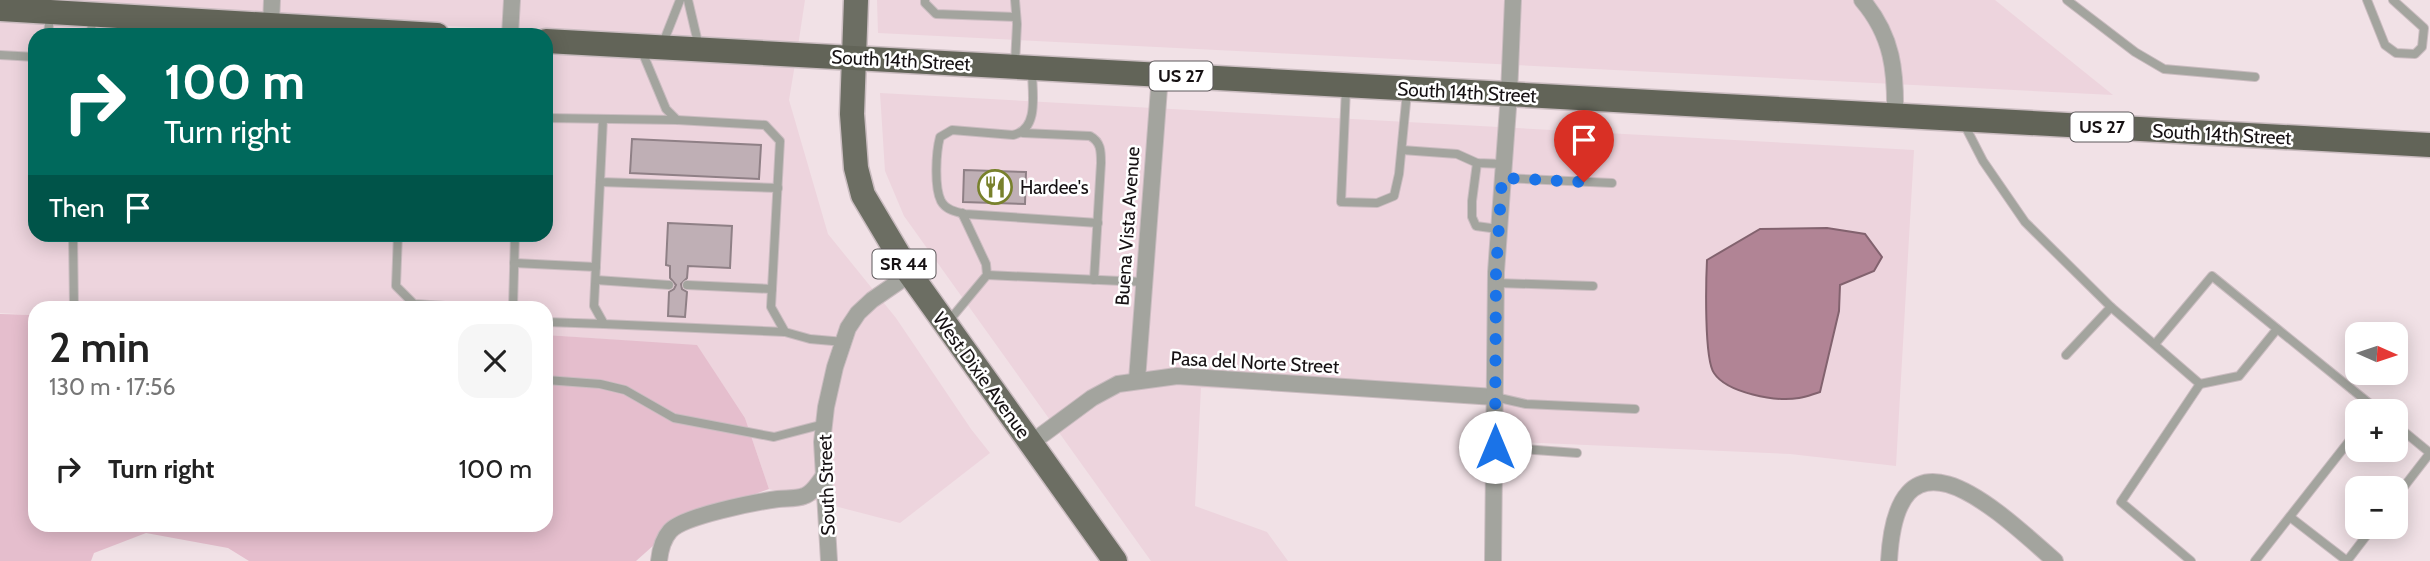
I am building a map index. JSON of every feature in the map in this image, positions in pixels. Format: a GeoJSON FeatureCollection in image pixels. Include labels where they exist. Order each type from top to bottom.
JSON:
{"type":"FeatureCollection","features":[{"type":"Feature","properties":{"kind":"highway"},"geometry":{"type":"LineString","coordinates":[[0,9],[49,24],[199,28]]}},
{"type":"Feature","properties":{"kind":"highway","name":"South 14th Street"},"geometry":{"type":"LineString","coordinates":[[553,41],[2430,145]]}},
{"type":"Feature","properties":{"kind":"main road","name":"SR 44"},"geometry":{"type":"LineString","coordinates":[[853,57],[856,0]]}},
{"type":"Feature","properties":{"kind":"main road","name":"West Dixie Avenue"},"geometry":{"type":"LineString","coordinates":[[853,57],[853,144],[863,195],[910,274],[1115,561]]}},
{"type":"Feature","properties":{"kind":"street"},"geometry":{"type":"LineString","coordinates":[[270,28],[272,0]]}},
{"type":"Feature","properties":{"kind":"street"},"geometry":{"type":"LineString","coordinates":[[510,28],[512,0]]}},
{"type":"Feature","properties":{"kind":"street"},"geometry":{"type":"LineString","coordinates":[[1493,561],[1496,283],[1513,0]]}},
{"type":"Feature","properties":{"kind":"street"},"geometry":{"type":"LineString","coordinates":[[1862,0],[1879,26],[1890,52],[1895,77],[1895,117]]}},
{"type":"Feature","properties":{"kind":"street","name":"Buena Vista Avenue"},"geometry":{"type":"LineString","coordinates":[[1137,380],[1160,75]]}},
{"type":"Feature","properties":{"kind":"street","name":"South Street"},"geometry":{"type":"LineString","coordinates":[[829,561],[822,442],[835,367],[858,313],[910,274]]}},
{"type":"Feature","properties":{"kind":"street","name":"Pasa del Norte Street"},"geometry":{"type":"LineString","coordinates":[[1031,443],[1093,398],[1118,384],[1177,376],[1495,397]]}},
{"type":"Feature","properties":{"kind":"street"},"geometry":{"type":"LineString","coordinates":[[659,561],[664,540],[677,525],[706,514],[775,499],[803,496],[811,492],[823,477]]}},
{"type":"Feature","properties":{"kind":"street"},"geometry":{"type":"LineString","coordinates":[[1889,561],[1890,533],[1901,501],[1913,488],[1922,483],[1936,481],[1969,492],[2014,525],[2054,561]]}},
{"type":"Feature","properties":{"kind":"lane"},"geometry":{"type":"LineString","coordinates":[[677,120],[666,108],[651,47],[680,0]]}},
{"type":"Feature","properties":{"kind":"lane"},"geometry":{"type":"LineString","coordinates":[[688,0],[700,50]]}},
{"type":"Feature","properties":{"kind":"lane"},"geometry":{"type":"LineString","coordinates":[[925,0],[936,14],[1016,17]]}},
{"type":"Feature","properties":{"kind":"lane"},"geometry":{"type":"LineString","coordinates":[[1015,0],[1032,115],[1029,126],[1023,133]]}},
{"type":"Feature","properties":{"kind":"lane"},"geometry":{"type":"LineString","coordinates":[[2067,0],[2135,52],[2164,69],[2255,77]]}},
{"type":"Feature","properties":{"kind":"lane"},"geometry":{"type":"LineString","coordinates":[[2367,0],[2385,45],[2396,53],[2415,54],[2422,47],[2424,28],[2393,0]]}},
{"type":"Feature","properties":{"kind":"lane"},"geometry":{"type":"LineString","coordinates":[[0,55],[28,57]]}},
{"type":"Feature","properties":{"kind":"lane"},"geometry":{"type":"LineString","coordinates":[[1346,85],[1341,202],[1377,203],[1394,196],[1408,89]]}},
{"type":"Feature","properties":{"kind":"lane"},"geometry":{"type":"LineString","coordinates":[[553,118],[677,120],[765,125],[780,141],[771,307],[785,332]]}},
{"type":"Feature","properties":{"kind":"lane"},"geometry":{"type":"LineString","coordinates":[[603,119],[594,306],[604,324]]}},
{"type":"Feature","properties":{"kind":"lane"},"geometry":{"type":"LineString","coordinates":[[1962,120],[1983,161],[2025,222],[2111,307],[2200,384]]}},
{"type":"Feature","properties":{"kind":"lane"},"geometry":{"type":"LineString","coordinates":[[1094,280],[1098,223],[1101,163],[1101,150],[1097,140],[1090,136],[1023,133],[1013,135],[951,130],[940,137],[937,150],[937,185],[941,201],[950,210],[962,214],[1098,223]]}},
{"type":"Feature","properties":{"kind":"lane"},"geometry":{"type":"LineString","coordinates":[[1402,150],[1457,154],[1502,171],[1612,183]]}},
{"type":"Feature","properties":{"kind":"lane"},"geometry":{"type":"LineString","coordinates":[[1477,163],[1472,217],[1476,226],[1498,229]]}},
{"type":"Feature","properties":{"kind":"lane"},"geometry":{"type":"LineString","coordinates":[[600,182],[778,188]]}},
{"type":"Feature","properties":{"kind":"lane"},"geometry":{"type":"LineString","coordinates":[[946,324],[987,275],[986,264],[962,214]]}},
{"type":"Feature","properties":{"kind":"lane"},"geometry":{"type":"LineString","coordinates":[[73,242],[74,301]]}},
{"type":"Feature","properties":{"kind":"lane"},"geometry":{"type":"LineString","coordinates":[[398,242],[396,286],[411,301]]}},
{"type":"Feature","properties":{"kind":"lane"},"geometry":{"type":"LineString","coordinates":[[513,301],[515,242]]}},
{"type":"Feature","properties":{"kind":"lane"},"geometry":{"type":"LineString","coordinates":[[514,263],[596,267]]}},
{"type":"Feature","properties":{"kind":"lane"},"geometry":{"type":"LineString","coordinates":[[987,275],[1144,282]]}},
{"type":"Feature","properties":{"kind":"lane"},"geometry":{"type":"LineString","coordinates":[[2154,344],[2212,276],[2363,399]]}},
{"type":"Feature","properties":{"kind":"lane"},"geometry":{"type":"LineString","coordinates":[[596,280],[669,285]]}},
{"type":"Feature","properties":{"kind":"lane"},"geometry":{"type":"LineString","coordinates":[[1496,283],[1593,286]]}},
{"type":"Feature","properties":{"kind":"lane"},"geometry":{"type":"LineString","coordinates":[[687,285],[772,289]]}},
{"type":"Feature","properties":{"kind":"lane"},"geometry":{"type":"LineString","coordinates":[[2066,355],[2111,307]]}},
{"type":"Feature","properties":{"kind":"lane"},"geometry":{"type":"LineString","coordinates":[[553,322],[785,332],[810,339],[844,342]]}},
{"type":"Feature","properties":{"kind":"lane"},"geometry":{"type":"LineString","coordinates":[[2191,561],[2121,502],[2200,384],[2239,376],[2277,329]]}},
{"type":"Feature","properties":{"kind":"lane"},"geometry":{"type":"LineString","coordinates":[[553,381],[600,384],[625,390],[674,418],[774,437],[824,424]]}},
{"type":"Feature","properties":{"kind":"lane"},"geometry":{"type":"LineString","coordinates":[[1495,397],[1525,404],[1635,409]]}},
{"type":"Feature","properties":{"kind":"lane"},"geometry":{"type":"LineString","coordinates":[[2408,435],[2430,453],[2408,481]]}},
{"type":"Feature","properties":{"kind":"lane"},"geometry":{"type":"LineString","coordinates":[[2255,561],[2345,446]]}},
{"type":"Feature","properties":{"kind":"lane"},"geometry":{"type":"LineString","coordinates":[[1495,447],[1577,453]]}},
{"type":"Feature","properties":{"kind":"lane"},"geometry":{"type":"LineString","coordinates":[[2290,517],[2347,561],[2364,539]]}},
{"type":"Feature","properties":{"kind":"shaded area"},"geometry":{"type":"Polygon","coordinates":[[[0,0],[805,0],[798,46],[553,32],[553,28],[486,28],[0,0]]]}},
{"type":"Feature","properties":{"kind":"shaded area"},"geometry":{"type":"Polygon","coordinates":[[[877,0],[1995,0],[2113,95],[878,33],[877,0]]]}},
{"type":"Feature","properties":{"kind":"shaded area"},"geometry":{"type":"Polygon","coordinates":[[[0,19],[159,28],[28,28],[28,242],[553,242],[553,50],[795,64],[789,100],[828,234],[896,318],[990,453],[900,523],[769,489],[745,418],[697,346],[553,336],[553,301],[28,301],[28,315],[0,313],[0,19]]]}},
{"type":"Feature","properties":{"kind":"shaded area"},"geometry":{"type":"Polygon","coordinates":[[[880,93],[1914,150],[1896,466],[1790,454],[1498,441],[1500,398],[1201,388],[1195,506],[1267,532],[1288,561],[1151,561],[904,216],[885,171],[880,93]],[[1707,260],[1705,297],[1710,357],[1829,359],[1839,311],[1840,285],[1855,278],[1707,260]]]}},
{"type":"Feature","properties":{"kind":"shaded area"},"geometry":{"type":"Polygon","coordinates":[[[1827,228],[1865,234],[1882,257],[1874,271],[1840,285],[1839,311],[1820,392],[1799,398],[1778,399],[1741,391],[1720,380],[1714,373],[1709,352],[1706,319],[1707,260],[1760,229],[1827,228]]]}},
{"type":"Feature","properties":{"kind":"shaded area"},"geometry":{"type":"Polygon","coordinates":[[[0,314],[28,315],[28,532],[553,532],[553,335],[697,345],[745,418],[769,489],[704,513],[654,545],[636,561],[249,561],[228,548],[146,533],[94,553],[91,561],[0,561],[0,314]]]}},
{"type":"Feature","properties":{"kind":"building"},"geometry":{"type":"Polygon","coordinates":[[[632,139],[761,145],[759,179],[630,173],[632,139]]]}},
{"type":"Feature","properties":{"kind":"building","name":"Hardee's"},"geometry":{"type":"Polygon","coordinates":[[[964,170],[1026,172],[1025,204],[963,202],[964,170]]]}},
{"type":"Feature","properties":{"kind":"building"},"geometry":{"type":"Polygon","coordinates":[[[668,223],[732,226],[730,268],[688,266],[687,278],[681,284],[682,289],[687,292],[685,317],[668,316],[669,292],[676,285],[670,278],[670,266],[666,265],[668,223]]]}},
{"type":"Feature","properties":{"kind":"place","name":"Hardee's"},"geometry":{"type":"Point","coordinates":[995,187]}},
{"type":"Feature","properties":{"kind":"route"},"geometry":{"type":"LineString","coordinates":[[1495,447],[1496,272],[1502,178],[1584,182]]}}]}
